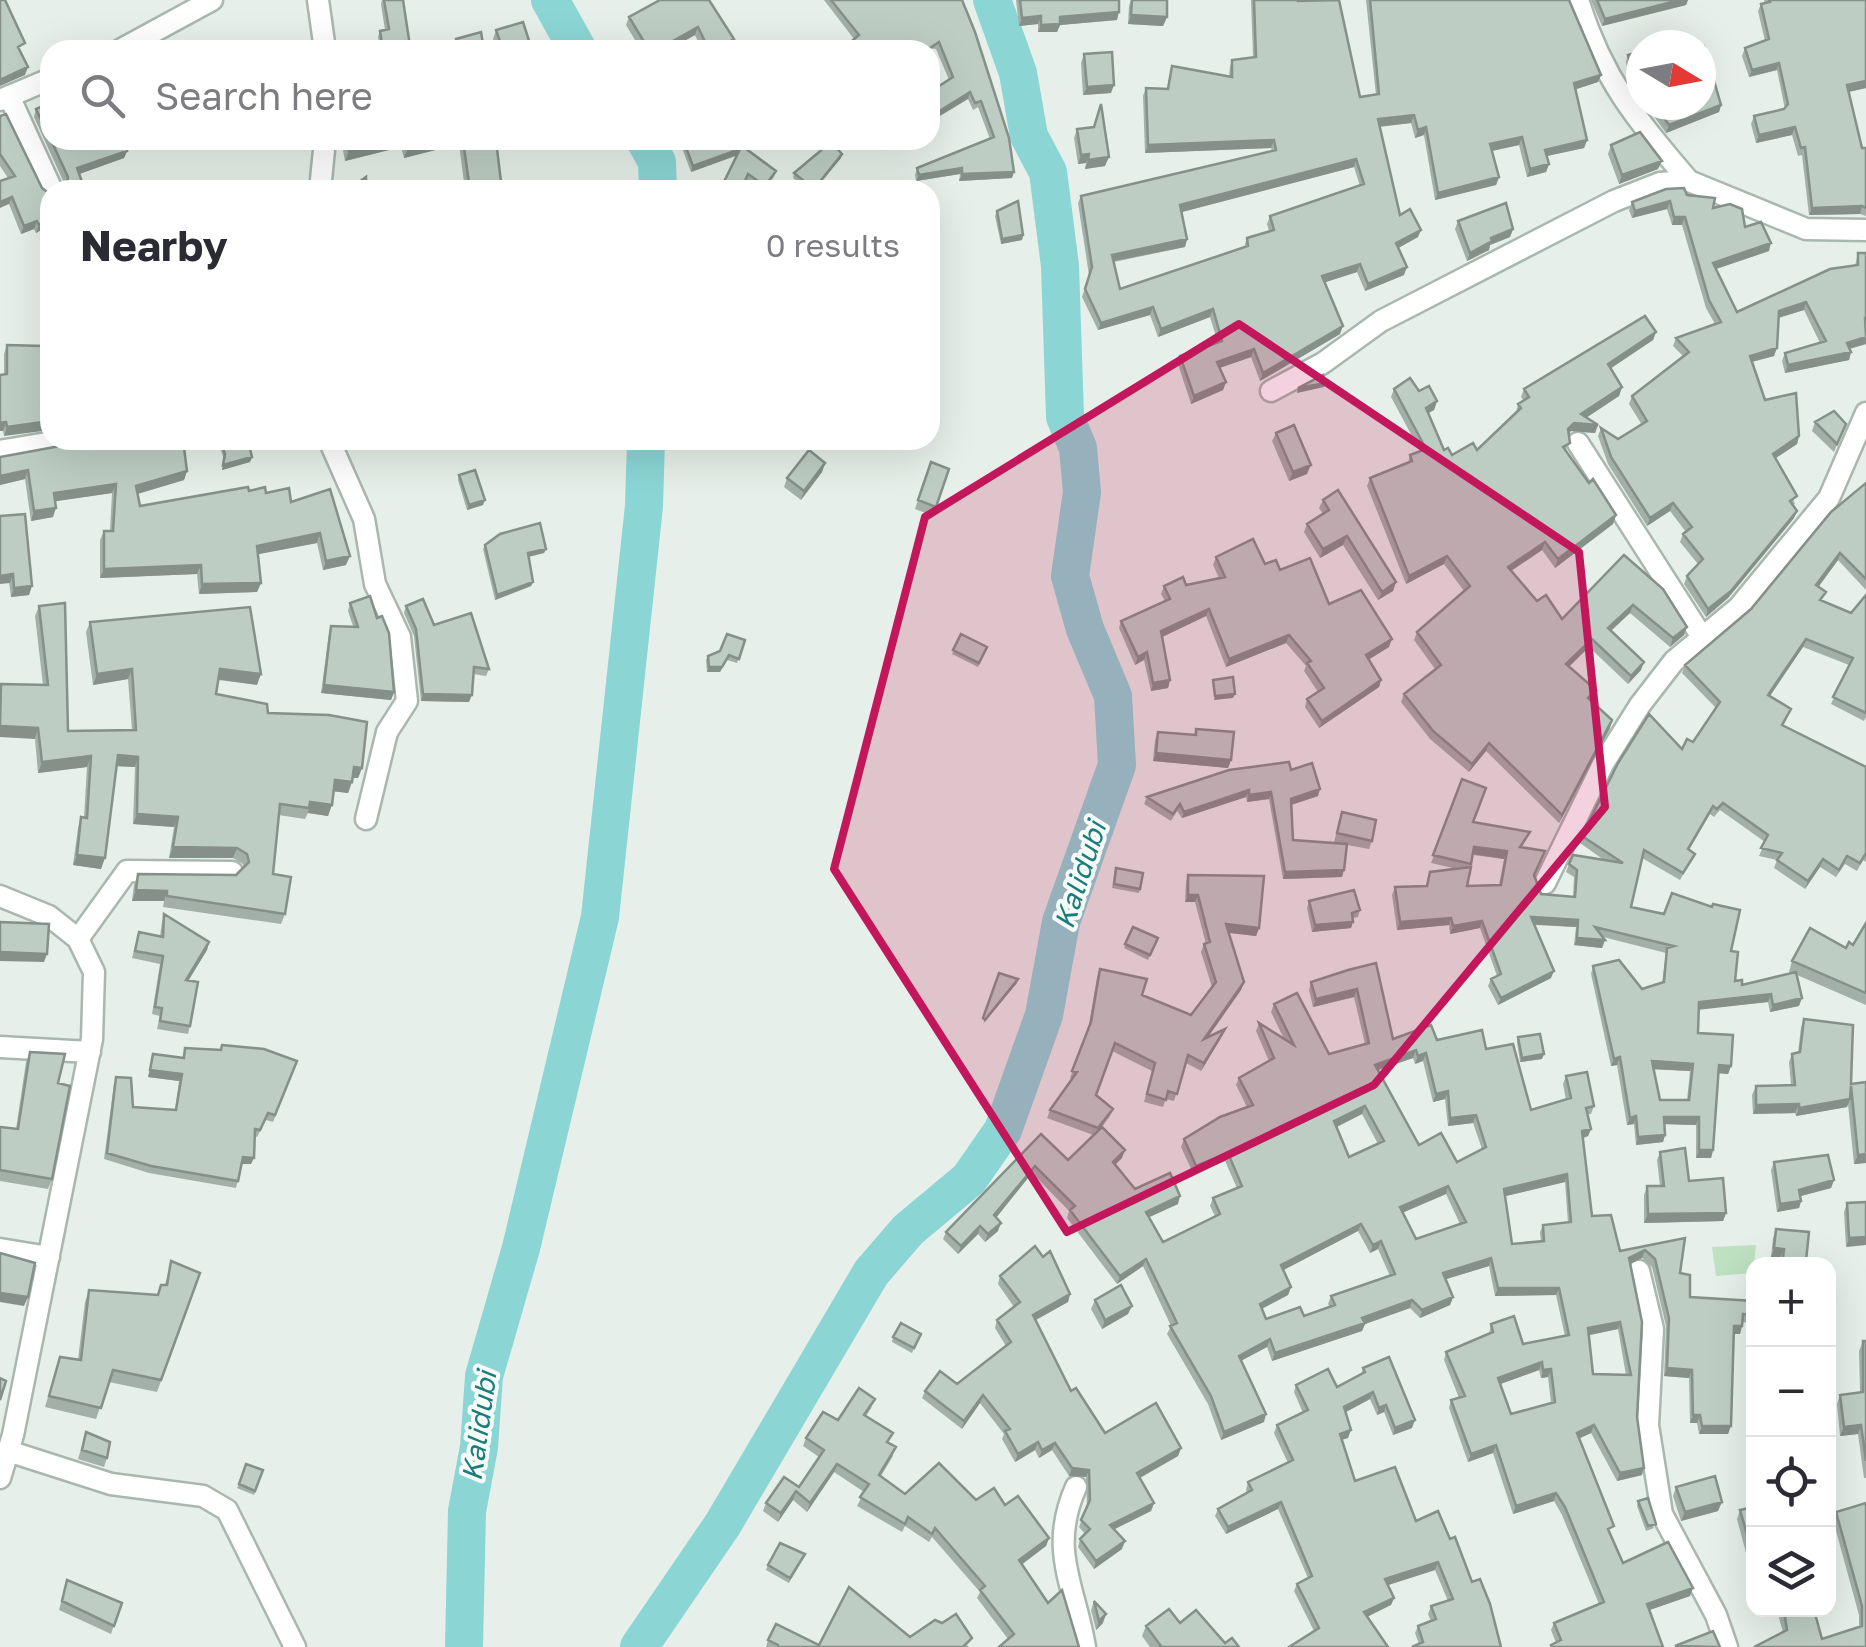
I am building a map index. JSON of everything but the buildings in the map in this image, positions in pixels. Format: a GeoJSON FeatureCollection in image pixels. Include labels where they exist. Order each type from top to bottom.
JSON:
{"type":"FeatureCollection","features":[{"type":"Feature","properties":{"kind":"street"},"geometry":{"type":"LineString","coordinates":[[138,40],[212,0]]}},
{"type":"Feature","properties":{"kind":"street"},"geometry":{"type":"LineString","coordinates":[[318,0],[324,40]]}},
{"type":"Feature","properties":{"kind":"street"},"geometry":{"type":"LineString","coordinates":[[1578,0],[1588,33],[1625,106],[1690,181]]}},
{"type":"Feature","properties":{"kind":"street"},"geometry":{"type":"LineString","coordinates":[[40,83],[4,98],[47,180]]}},
{"type":"Feature","properties":{"kind":"street"},"geometry":{"type":"LineString","coordinates":[[321,180],[324,150]]}},
{"type":"Feature","properties":{"kind":"street"},"geometry":{"type":"LineString","coordinates":[[1271,391],[1323,362],[1380,321],[1614,201],[1660,183],[1690,181],[1806,229],[1866,230]]}},
{"type":"Feature","properties":{"kind":"street"},"geometry":{"type":"LineString","coordinates":[[1545,884],[1603,764],[1640,705],[1674,661],[1738,608],[1830,498],[1866,412]]}},
{"type":"Feature","properties":{"kind":"street"},"geometry":{"type":"LineString","coordinates":[[1578,442],[1702,637]]}},
{"type":"Feature","properties":{"kind":"street"},"geometry":{"type":"LineString","coordinates":[[0,451],[40,444]]}},
{"type":"Feature","properties":{"kind":"street"},"geometry":{"type":"LineString","coordinates":[[333,450],[364,519],[375,584],[400,637],[407,702],[387,732],[366,819]]}},
{"type":"Feature","properties":{"kind":"street"},"geometry":{"type":"LineString","coordinates":[[78,939],[127,871],[232,872]]}},
{"type":"Feature","properties":{"kind":"street"},"geometry":{"type":"LineString","coordinates":[[0,896],[49,916],[78,939],[94,972],[90,1052],[0,1478]]}},
{"type":"Feature","properties":{"kind":"street"},"geometry":{"type":"LineString","coordinates":[[0,1047],[90,1052]]}},
{"type":"Feature","properties":{"kind":"street"},"geometry":{"type":"LineString","coordinates":[[0,1249],[49,1258]]}},
{"type":"Feature","properties":{"kind":"street"},"geometry":{"type":"LineString","coordinates":[[1639,1271],[1653,1329],[1648,1425],[1662,1514],[1716,1616],[1727,1647]]}},
{"type":"Feature","properties":{"kind":"street"},"geometry":{"type":"LineString","coordinates":[[7,1438],[111,1484],[203,1496],[226,1510],[295,1647]]}},
{"type":"Feature","properties":{"kind":"street"},"geometry":{"type":"LineString","coordinates":[[1076,1487],[1062,1535],[1067,1587],[1080,1614],[1085,1647]]}},
{"type":"Feature","properties":{"kind":"highlighted area"},"geometry":{"type":"Polygon","coordinates":[[[1239,324],[1579,552],[1605,807],[1374,1085],[1067,1232],[834,869],[925,517],[1239,324]]]}},
{"type":"Feature","properties":{"kind":"green space"},"geometry":{"type":"Polygon","coordinates":[[[1756,1245],[1755,1257],[1746,1257],[1746,1274],[1716,1276],[1712,1247],[1756,1245]]]}},
{"type":"Feature","properties":{"kind":"waterway","name":"Kalidubi"},"geometry":{"type":"LineString","coordinates":[[550,0],[572,40]]}},
{"type":"Feature","properties":{"kind":"waterway","name":"Kalidubi"},"geometry":{"type":"LineString","coordinates":[[639,1647],[723,1524],[871,1273],[908,1230],[969,1179],[1003,1130],[1044,1015],[1061,922],[1117,765],[1113,696],[1085,629],[1070,576],[1082,492],[1078,448],[1065,417],[1060,266],[1048,172],[1029,136],[1018,73],[992,0]]}},
{"type":"Feature","properties":{"kind":"waterway","name":"Kalidubi"},"geometry":{"type":"LineString","coordinates":[[650,150],[657,162],[658,180]]}},
{"type":"Feature","properties":{"kind":"waterway","name":"Kalidubi"},"geometry":{"type":"LineString","coordinates":[[464,1647],[467,1511],[479,1447],[484,1376],[521,1248],[600,917],[644,506],[646,450]]}}]}
